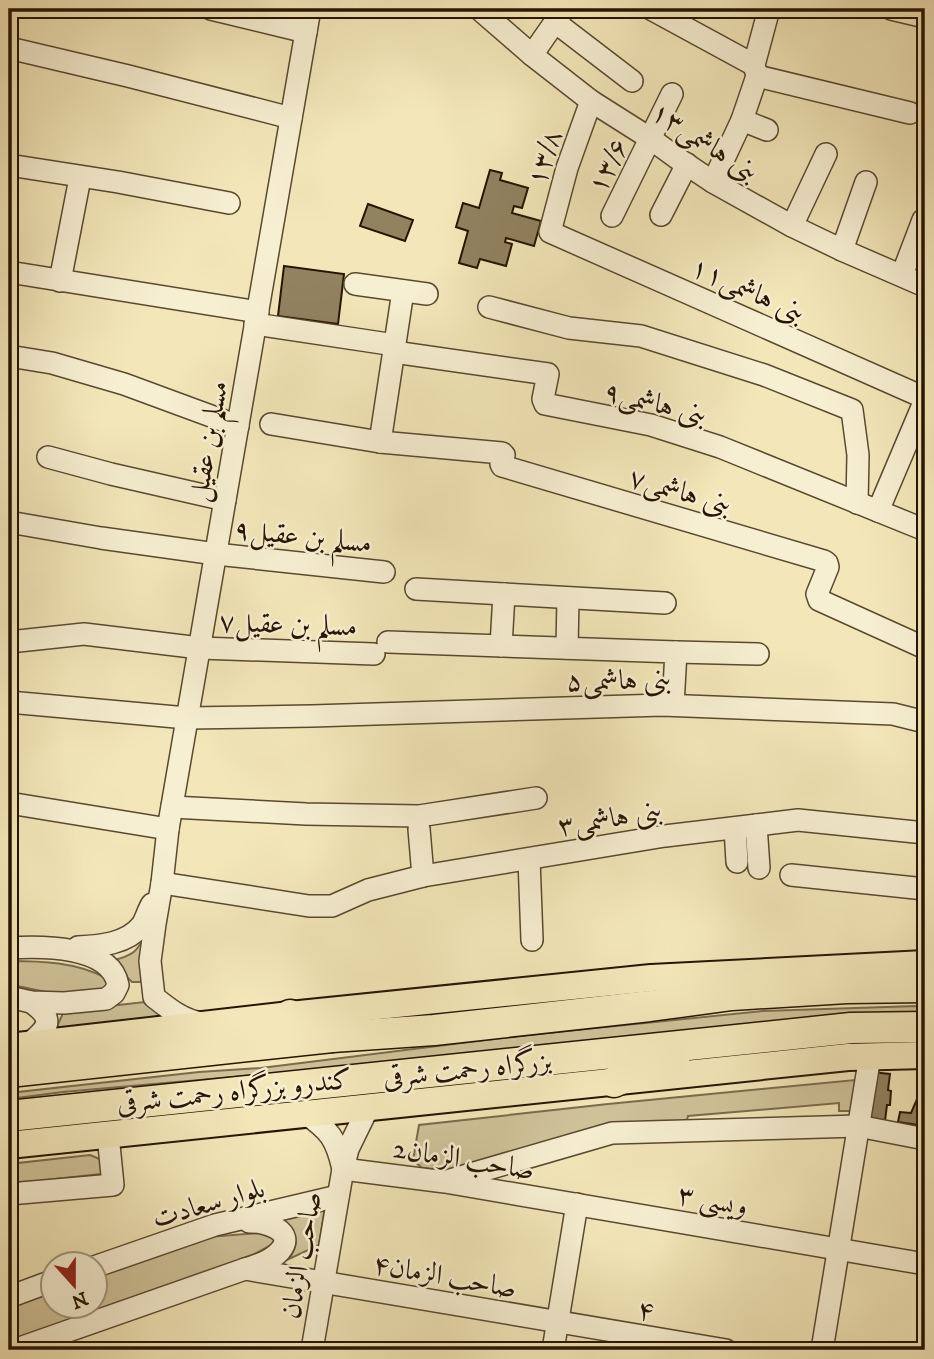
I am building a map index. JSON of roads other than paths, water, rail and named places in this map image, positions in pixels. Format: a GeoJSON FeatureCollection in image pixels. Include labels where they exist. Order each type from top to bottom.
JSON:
{"type":"FeatureCollection","features":[{"type":"Feature","properties":{"kind":"highway"},"geometry":{"type":"LineString","coordinates":[[732,995],[827,968]]}},
{"type":"Feature","properties":{"kind":"highway","name":"بزرگراه رحمت شرقی"},"geometry":{"type":"LineString","coordinates":[[9,1072],[434,1030],[732,995],[847,988],[925,987]]}},
{"type":"Feature","properties":{"kind":"highway"},"geometry":{"type":"LineString","coordinates":[[290,1015],[332,1038]]}},
{"type":"Feature","properties":{"kind":"highway","name":"بزرگراه رحمت شرقی"},"geometry":{"type":"LineString","coordinates":[[9,1116],[851,1028],[925,1027]]}},
{"type":"Feature","properties":{"kind":"highway"},"geometry":{"type":"LineString","coordinates":[[614,1082],[702,1043]]}},
{"type":"Feature","properties":{"kind":"main road"},"geometry":{"type":"LineString","coordinates":[[18,1046],[652,978],[925,964]]}},
{"type":"Feature","properties":{"kind":"main road","name":"کندرو بزرگراه رحمت شرقی"},"geometry":{"type":"LineString","coordinates":[[9,1145],[870,1056],[925,1055]]}},
{"type":"Feature","properties":{"kind":"street"},"geometry":{"type":"LineString","coordinates":[[211,9],[306,32]]}},
{"type":"Feature","properties":{"kind":"street","name":"مسلم بن عقیل"},"geometry":{"type":"LineString","coordinates":[[154,997],[150,961],[168,829],[310,9]]}},
{"type":"Feature","properties":{"kind":"street","name":"بنی هاشمی۱۳"},"geometry":{"type":"LineString","coordinates":[[479,9],[591,101],[713,182],[792,226],[925,285]]}},
{"type":"Feature","properties":{"kind":"street"},"geometry":{"type":"LineString","coordinates":[[651,9],[755,71],[910,113]]}},
{"type":"Feature","properties":{"kind":"street"},"geometry":{"type":"LineString","coordinates":[[713,182],[742,120],[769,9]]}},
{"type":"Feature","properties":{"kind":"street"},"geometry":{"type":"LineString","coordinates":[[891,9],[925,17]]}},
{"type":"Feature","properties":{"kind":"street"},"geometry":{"type":"LineString","coordinates":[[532,55],[560,15],[632,81]]}},
{"type":"Feature","properties":{"kind":"street"},"geometry":{"type":"LineString","coordinates":[[9,48],[291,118]]}},
{"type":"Feature","properties":{"kind":"street","name":"۱۳/۶"},"geometry":{"type":"LineString","coordinates":[[612,216],[672,94]]}},
{"type":"Feature","properties":{"kind":"street","name":"۱۳/۸"},"geometry":{"type":"LineString","coordinates":[[550,232],[567,168],[591,101]]}},
{"type":"Feature","properties":{"kind":"street"},"geometry":{"type":"LineString","coordinates":[[742,120],[767,130]]}},
{"type":"Feature","properties":{"kind":"street"},"geometry":{"type":"LineString","coordinates":[[792,226],[826,154]]}},
{"type":"Feature","properties":{"kind":"street"},"geometry":{"type":"LineString","coordinates":[[661,215],[687,164]]}},
{"type":"Feature","properties":{"kind":"street"},"geometry":{"type":"LineString","coordinates":[[9,165],[229,203]]}},
{"type":"Feature","properties":{"kind":"street"},"geometry":{"type":"LineString","coordinates":[[60,281],[80,177]]}},
{"type":"Feature","properties":{"kind":"street"},"geometry":{"type":"LineString","coordinates":[[842,250],[866,182]]}},
{"type":"Feature","properties":{"kind":"street"},"geometry":{"type":"LineString","coordinates":[[902,275],[923,220]]}},
{"type":"Feature","properties":{"kind":"street","name":"بنی هاشمی۱۱"},"geometry":{"type":"LineString","coordinates":[[550,232],[925,399]]}},
{"type":"Feature","properties":{"kind":"street"},"geometry":{"type":"LineString","coordinates":[[9,272],[117,289],[394,348]]}},
{"type":"Feature","properties":{"kind":"street"},"geometry":{"type":"LineString","coordinates":[[355,284],[427,294]]}},
{"type":"Feature","properties":{"kind":"street"},"geometry":{"type":"LineString","coordinates":[[271,424],[380,442],[403,291]]}},
{"type":"Feature","properties":{"kind":"street"},"geometry":{"type":"LineString","coordinates":[[489,307],[569,328],[641,336],[764,375],[852,410],[858,455],[857,503]]}},
{"type":"Feature","properties":{"kind":"street","name":"بنی هاشمی۹"},"geometry":{"type":"LineString","coordinates":[[394,348],[548,374],[543,399],[545,404],[651,425],[720,447],[878,511],[923,523]]}},
{"type":"Feature","properties":{"kind":"street"},"geometry":{"type":"LineString","coordinates":[[9,356],[52,363],[124,384],[238,426]]}},
{"type":"Feature","properties":{"kind":"street"},"geometry":{"type":"LineString","coordinates":[[878,511],[925,399]]}},
{"type":"Feature","properties":{"kind":"street","name":"بنی هاشمی۷"},"geometry":{"type":"LineString","coordinates":[[380,442],[502,453],[502,466],[824,561],[828,567],[817,594],[819,600],[925,648]]}},
{"type":"Feature","properties":{"kind":"street"},"geometry":{"type":"LineString","coordinates":[[48,457],[225,500]]}},
{"type":"Feature","properties":{"kind":"street","name":"مسلم بن عقیل۹"},"geometry":{"type":"LineString","coordinates":[[9,522],[216,554],[384,572]]}},
{"type":"Feature","properties":{"kind":"street"},"geometry":{"type":"LineString","coordinates":[[416,589],[665,603]]}},
{"type":"Feature","properties":{"kind":"street"},"geometry":{"type":"LineString","coordinates":[[501,646],[504,594]]}},
{"type":"Feature","properties":{"kind":"street"},"geometry":{"type":"LineString","coordinates":[[567,648],[568,598]]}},
{"type":"Feature","properties":{"kind":"street","name":"مسلم بن عقیل۷"},"geometry":{"type":"LineString","coordinates":[[9,642],[84,634],[200,648],[501,646],[758,654]]}},
{"type":"Feature","properties":{"kind":"street"},"geometry":{"type":"LineString","coordinates":[[673,705],[676,652]]}},
{"type":"Feature","properties":{"kind":"street","name":"بنی هاشمی۵"},"geometry":{"type":"LineString","coordinates":[[9,702],[187,718],[673,705],[893,714],[925,722]]}},
{"type":"Feature","properties":{"kind":"street"},"geometry":{"type":"LineString","coordinates":[[172,807],[306,814],[419,816],[536,798]]}},
{"type":"Feature","properties":{"kind":"street"},"geometry":{"type":"LineString","coordinates":[[9,803],[168,829]]}},
{"type":"Feature","properties":{"kind":"street","name":"بنی هاشمی۳"},"geometry":{"type":"LineString","coordinates":[[162,883],[309,906],[332,906],[368,890],[423,876],[665,836],[745,826],[798,820],[925,834]]}},
{"type":"Feature","properties":{"kind":"street"},"geometry":{"type":"LineString","coordinates":[[737,862],[745,826]]}},
{"type":"Feature","properties":{"kind":"street"},"geometry":{"type":"LineString","coordinates":[[745,826],[759,869]]}},
{"type":"Feature","properties":{"kind":"street"},"geometry":{"type":"LineString","coordinates":[[419,829],[423,876]]}},
{"type":"Feature","properties":{"kind":"street"},"geometry":{"type":"LineString","coordinates":[[529,859],[532,940]]}},
{"type":"Feature","properties":{"kind":"street"},"geometry":{"type":"LineString","coordinates":[[791,875],[925,888]]}},
{"type":"Feature","properties":{"kind":"street"},"geometry":{"type":"LineString","coordinates":[[9,948],[98,946],[125,939],[142,925],[162,883]]}},
{"type":"Feature","properties":{"kind":"street"},"geometry":{"type":"LineString","coordinates":[[9,997],[31,1002],[64,1003],[106,999],[114,993],[118,985],[112,968],[96,957],[52,948]]}},
{"type":"Feature","properties":{"kind":"street"},"geometry":{"type":"LineString","coordinates":[[118,985],[154,997],[193,1022],[219,1024]]}},
{"type":"Feature","properties":{"kind":"street"},"geometry":{"type":"LineString","coordinates":[[18,1046],[43,1031],[47,1025],[45,1015],[31,1002]]}},
{"type":"Feature","properties":{"kind":"street"},"geometry":{"type":"LineString","coordinates":[[822,1350],[870,1056]]}},
{"type":"Feature","properties":{"kind":"street","name":"صاحب الزمان"},"geometry":{"type":"LineString","coordinates":[[312,1350],[343,1169],[348,1149],[368,1108]]}},
{"type":"Feature","properties":{"kind":"street"},"geometry":{"type":"LineString","coordinates":[[305,1113],[327,1129],[339,1151],[343,1169]]}},
{"type":"Feature","properties":{"kind":"street"},"geometry":{"type":"LineString","coordinates":[[445,1182],[612,1133],[858,1126],[925,1139]]}},
{"type":"Feature","properties":{"kind":"street"},"geometry":{"type":"LineString","coordinates":[[9,1194],[113,1185],[108,1135]]}},
{"type":"Feature","properties":{"kind":"street","name":"2صاحب الزمان"},"geometry":{"type":"LineString","coordinates":[[343,1169],[445,1182],[578,1204]]}},
{"type":"Feature","properties":{"kind":"street","name":"بلوار سعادت"},"geometry":{"type":"LineString","coordinates":[[108,1262],[215,1226],[338,1196]]}},
{"type":"Feature","properties":{"kind":"street"},"geometry":{"type":"LineString","coordinates":[[553,1350],[578,1204]]}},
{"type":"Feature","properties":{"kind":"street","name":"ویسی ۳"},"geometry":{"type":"LineString","coordinates":[[578,1204],[925,1264]]}},
{"type":"Feature","properties":{"kind":"street"},"geometry":{"type":"LineString","coordinates":[[14,1350],[267,1261],[278,1253],[285,1240],[283,1234],[273,1226],[255,1222],[215,1226]]}},
{"type":"Feature","properties":{"kind":"street"},"geometry":{"type":"LineString","coordinates":[[245,1269],[323,1283]]}},
{"type":"Feature","properties":{"kind":"street","name":"صاحب الزمان۴"},"geometry":{"type":"LineString","coordinates":[[323,1283],[558,1323]]}},
{"type":"Feature","properties":{"kind":"street"},"geometry":{"type":"LineString","coordinates":[[10,1294],[38,1286]]}},
{"type":"Feature","properties":{"kind":"street","name":"۴"},"geometry":{"type":"LineString","coordinates":[[558,1323],[726,1350]]}}]}
